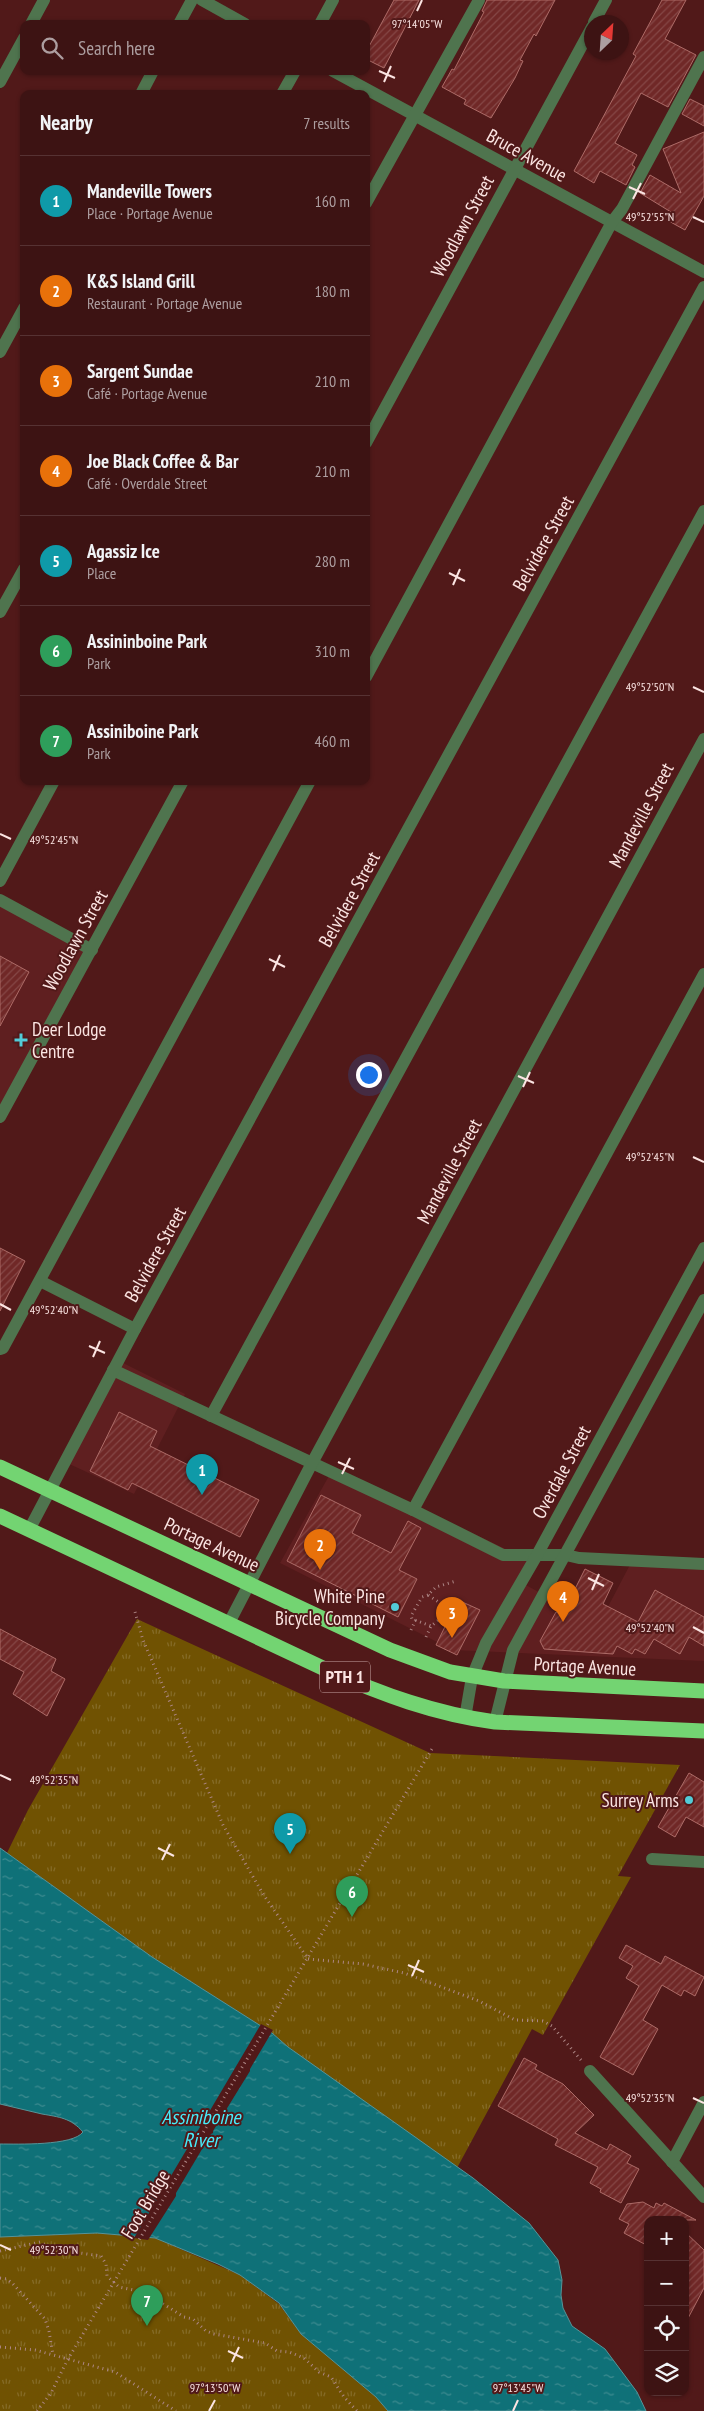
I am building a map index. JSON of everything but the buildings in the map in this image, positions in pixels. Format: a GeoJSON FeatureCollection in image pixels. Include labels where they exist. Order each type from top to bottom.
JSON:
{"type":"FeatureCollection","features":[{"type":"Feature","properties":{"kind":"highway","name":"Portage Avenue"},"geometry":{"type":"LineString","coordinates":[[0,1467],[390,1650],[450,1672],[504,1681],[704,1691]]}},
{"type":"Feature","properties":{"kind":"highway","name":"PTH 1"},"geometry":{"type":"LineString","coordinates":[[0,1516],[376,1691],[431,1710],[465,1718],[495,1722],[704,1731]]}},
{"type":"Feature","properties":{"kind":"street"},"geometry":{"type":"LineString","coordinates":[[33,20],[44,0]]}},
{"type":"Feature","properties":{"kind":"street"},"geometry":{"type":"LineString","coordinates":[[181,20],[192,0]]}},
{"type":"Feature","properties":{"kind":"street"},"geometry":{"type":"LineString","coordinates":[[202,0],[238,20]]}},
{"type":"Feature","properties":{"kind":"street"},"geometry":{"type":"LineString","coordinates":[[322,20],[333,0]]}},
{"type":"Feature","properties":{"kind":"street"},"geometry":{"type":"LineString","coordinates":[[370,196],[479,0]]}},
{"type":"Feature","properties":{"kind":"street"},"geometry":{"type":"LineString","coordinates":[[598,15],[606,0]]}},
{"type":"Feature","properties":{"kind":"street","name":"Woodlawn Street"},"geometry":{"type":"LineString","coordinates":[[370,436],[584,42]]}},
{"type":"Feature","properties":{"kind":"street"},"geometry":{"type":"LineString","coordinates":[[0,82],[20,45]]}},
{"type":"Feature","properties":{"kind":"street"},"geometry":{"type":"LineString","coordinates":[[370,670],[612,222],[622,209],[704,57]]}},
{"type":"Feature","properties":{"kind":"street"},"geometry":{"type":"LineString","coordinates":[[143,90],[151,75]]}},
{"type":"Feature","properties":{"kind":"street"},"geometry":{"type":"LineString","coordinates":[[284,90],[292,75]]}},
{"type":"Feature","properties":{"kind":"street","name":"Bruce Avenue"},"geometry":{"type":"LineString","coordinates":[[340,75],[368,90]]}},
{"type":"Feature","properties":{"kind":"street","name":"Bruce Avenue"},"geometry":{"type":"LineString","coordinates":[[370,91],[704,272]]}},
{"type":"Feature","properties":{"kind":"street","name":"Belvidere Street"},"geometry":{"type":"LineString","coordinates":[[29,1530],[135,1329],[704,287]]}},
{"type":"Feature","properties":{"kind":"street"},"geometry":{"type":"LineString","coordinates":[[0,352],[20,315]]}},
{"type":"Feature","properties":{"kind":"street"},"geometry":{"type":"LineString","coordinates":[[211,1416],[704,511]]}},
{"type":"Feature","properties":{"kind":"street"},"geometry":{"type":"LineString","coordinates":[[0,612],[20,576]]}},
{"type":"Feature","properties":{"kind":"street","name":"Mandeville Street"},"geometry":{"type":"LineString","coordinates":[[229,1623],[312,1463],[704,739]]}},
{"type":"Feature","properties":{"kind":"street"},"geometry":{"type":"LineString","coordinates":[[0,881],[52,785]]}},
{"type":"Feature","properties":{"kind":"street","name":"Woodlawn Street"},"geometry":{"type":"LineString","coordinates":[[0,1117],[181,785]]}},
{"type":"Feature","properties":{"kind":"street"},"geometry":{"type":"LineString","coordinates":[[0,1349],[3,1348],[40,1281],[308,785]]}},
{"type":"Feature","properties":{"kind":"street"},"geometry":{"type":"LineString","coordinates":[[0,900],[92,950]]}},
{"type":"Feature","properties":{"kind":"street"},"geometry":{"type":"LineString","coordinates":[[413,1510],[704,974]]}},
{"type":"Feature","properties":{"kind":"street","name":"Overdale Street"},"geometry":{"type":"LineString","coordinates":[[465,1718],[472,1676],[486,1643],[538,1555],[704,1248]]}},
{"type":"Feature","properties":{"kind":"street"},"geometry":{"type":"LineString","coordinates":[[40,1281],[135,1329]]}},
{"type":"Feature","properties":{"kind":"street"},"geometry":{"type":"LineString","coordinates":[[495,1722],[513,1650],[704,1300]]}},
{"type":"Feature","properties":{"kind":"street"},"geometry":{"type":"LineString","coordinates":[[113,1370],[413,1510],[503,1555],[566,1556],[704,1564]]}},
{"type":"Feature","properties":{"kind":"street"},"geometry":{"type":"LineString","coordinates":[[652,1859],[704,1862]]}},
{"type":"Feature","properties":{"kind":"street"},"geometry":{"type":"LineString","coordinates":[[590,2071],[704,2197]]}},
{"type":"Feature","properties":{"kind":"street"},"geometry":{"type":"LineString","coordinates":[[672,2162],[704,2102]]}},
{"type":"Feature","properties":{"kind":"path"},"geometry":{"type":"LineString","coordinates":[[431,1626],[411,1616],[422,1597],[428,1595],[436,1587],[456,1581]]}},
{"type":"Feature","properties":{"kind":"path"},"geometry":{"type":"LineString","coordinates":[[426,1637],[431,1626],[440,1619],[444,1608],[443,1605],[428,1595]]}},
{"type":"Feature","properties":{"kind":"path"},"geometry":{"type":"LineString","coordinates":[[135,1612],[143,1640],[223,1825],[263,1894],[308,1959],[363,1964],[404,1974],[479,2001],[515,2020],[543,2021],[552,2026],[590,2071]]}},
{"type":"Feature","properties":{"kind":"path"},"geometry":{"type":"LineString","coordinates":[[411,1630],[416,1620]]}},
{"type":"Feature","properties":{"kind":"path","name":"Foot Bridge"},"geometry":{"type":"LineString","coordinates":[[37,2411],[52,2393],[68,2359],[432,1750]]}},
{"type":"Feature","properties":{"kind":"path"},"geometry":{"type":"LineString","coordinates":[[0,2251],[40,2242],[62,2253],[101,2256],[106,2264],[107,2276],[119,2287],[138,2291],[154,2298],[184,2317],[193,2319],[206,2331],[265,2343],[277,2351],[290,2352],[304,2358],[318,2372],[331,2377],[344,2397],[357,2411]]}},
{"type":"Feature","properties":{"kind":"path"},"geometry":{"type":"LineString","coordinates":[[0,2278],[7,2279],[13,2284],[45,2319],[53,2355]]}},
{"type":"Feature","properties":{"kind":"path"},"geometry":{"type":"LineString","coordinates":[[0,2347],[35,2350],[115,2372],[176,2411]]}},
{"type":"Feature","properties":{"kind":"shaded area","name":"Deer Lodge Centre"},"geometry":{"type":"Polygon","coordinates":[[[0,900],[92,950],[0,1117],[0,900]]]}},
{"type":"Feature","properties":{"kind":"shaded area"},"geometry":{"type":"Polygon","coordinates":[[[119,1361],[185,1394],[134,1494],[65,1462],[119,1361]]]}},
{"type":"Feature","properties":{"kind":"shaded area"},"geometry":{"type":"Polygon","coordinates":[[[334,1467],[512,1552],[537,1554],[520,1582],[599,1624],[634,1557],[704,1558],[704,1661],[453,1650],[280,1563],[334,1467]]]}},
{"type":"Feature","properties":{"kind":"green space"},"geometry":{"type":"Polygon","coordinates":[[[137,1619],[430,1753],[680,1765],[618,1876],[631,1877],[543,2035],[532,2029],[457,2168],[288,2047],[272,2033],[152,1957],[7,1853],[28,1810],[137,1619]]]}},
{"type":"Feature","properties":{"kind":"green space"},"geometry":{"type":"Polygon","coordinates":[[[97,2233],[155,2238],[240,2275],[279,2304],[301,2334],[376,2397],[388,2411],[0,2411],[0,2237],[97,2233]]]}},
{"type":"Feature","properties":{"kind":"water","name":"Assiniboine River"},"geometry":{"type":"Polygon","coordinates":[[[0,1848],[152,1957],[272,2033],[288,2047],[473,2178],[529,2223],[558,2260],[562,2280],[561,2295],[563,2308],[572,2326],[605,2349],[637,2392],[646,2411],[388,2411],[376,2397],[301,2334],[279,2303],[240,2275],[218,2264],[155,2238],[97,2233],[0,2237],[0,2144],[57,2142],[77,2137],[83,2132],[74,2124],[64,2119],[0,2104],[0,1848]]]}},
{"type":"Feature","properties":{"kind":"pier"},"geometry":{"type":"Polygon","coordinates":[[[261,2024],[273,2030],[176,2193],[176,2196],[148,2240],[134,2238],[200,2127],[199,2125],[202,2124],[261,2024]]]}},
{"type":"Feature","properties":{"kind":"place","name":"Deer Lodge Centre"},"geometry":{"type":"Point","coordinates":[21,1040]}},
{"type":"Feature","properties":{"kind":"place","name":"Mandeville Towers"},"geometry":{"type":"Point","coordinates":[202,1495]}},
{"type":"Feature","properties":{"kind":"place","name":"K&S Island Grill"},"geometry":{"type":"Point","coordinates":[320,1570]}},
{"type":"Feature","properties":{"kind":"place","name":"White Pine Bicycle Company"},"geometry":{"type":"Point","coordinates":[395,1607]}},
{"type":"Feature","properties":{"kind":"place","name":"Joe Black Coffee & Bar"},"geometry":{"type":"Point","coordinates":[563,1622]}},
{"type":"Feature","properties":{"kind":"place","name":"Sargent Sundae"},"geometry":{"type":"Point","coordinates":[452,1638]}},
{"type":"Feature","properties":{"kind":"place","name":"Surrey Arms"},"geometry":{"type":"Point","coordinates":[689,1800]}},
{"type":"Feature","properties":{"kind":"place","name":"Agassiz Ice"},"geometry":{"type":"Point","coordinates":[290,1854]}},
{"type":"Feature","properties":{"kind":"place","name":"Assininboine Park"},"geometry":{"type":"Point","coordinates":[352,1917]}},
{"type":"Feature","properties":{"kind":"place","name":"Assiniboine Park"},"geometry":{"type":"Point","coordinates":[147,2326]}}]}
